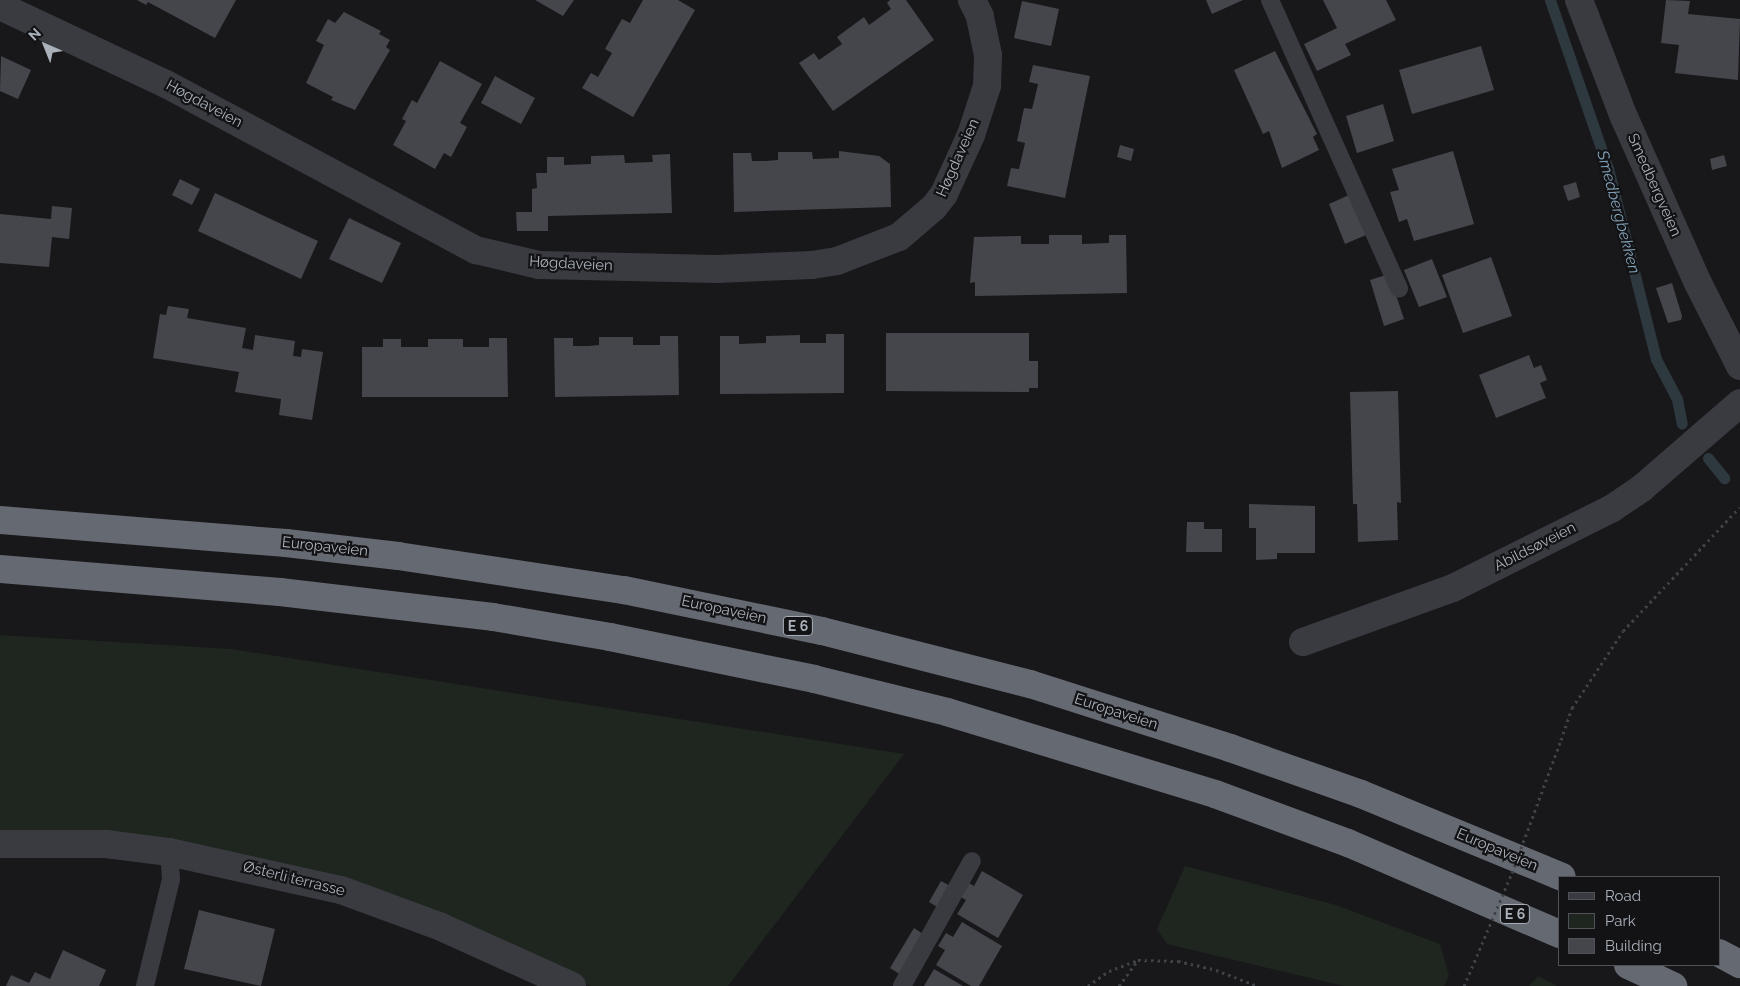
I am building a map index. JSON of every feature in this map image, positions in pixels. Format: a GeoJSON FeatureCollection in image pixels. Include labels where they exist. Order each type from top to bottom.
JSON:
{"type":"FeatureCollection","features":[{"type":"Feature","properties":{"kind":"highway","name":"Europaveien"},"geometry":{"type":"LineString","coordinates":[[0,520],[276,542],[398,556],[624,590],[812,629],[1021,682],[1230,748],[1361,794],[1560,876]]}},
{"type":"Feature","properties":{"kind":"highway","name":"E 6"},"geometry":{"type":"LineString","coordinates":[[0,568],[280,592],[494,617],[610,636],[814,678],[947,712],[1215,794],[1348,843],[1558,934]]}},
{"type":"Feature","properties":{"kind":"highway"},"geometry":{"type":"LineString","coordinates":[[1720,954],[1740,964]]}},
{"type":"Feature","properties":{"kind":"highway"},"geometry":{"type":"LineString","coordinates":[[1630,966],[1674,986]]}},
{"type":"Feature","properties":{"kind":"street","name":"Høgdaveien"},"geometry":{"type":"LineString","coordinates":[[0,6],[175,88],[476,250],[540,264],[716,269],[812,265],[837,261],[903,235],[934,207],[944,194],[972,135],[987,86],[988,55],[980,16],[972,0]]}},
{"type":"Feature","properties":{"kind":"street","name":"Smedbergveien"},"geometry":{"type":"LineString","coordinates":[[1579,0],[1624,117],[1698,283],[1740,366]]}},
{"type":"Feature","properties":{"kind":"street","name":"Abildsøveien"},"geometry":{"type":"LineString","coordinates":[[1303,642],[1453,588],[1611,509],[1642,488],[1740,403]]}},
{"type":"Feature","properties":{"kind":"street","name":"Østerli terrasse"},"geometry":{"type":"LineString","coordinates":[[0,844],[106,844],[169,852],[341,890],[439,926],[572,986]]}},
{"type":"Feature","properties":{"kind":"lane"},"geometry":{"type":"LineString","coordinates":[[1270,0],[1399,289]]}},
{"type":"Feature","properties":{"kind":"lane"},"geometry":{"type":"LineString","coordinates":[[145,986],[171,879],[169,852]]}},
{"type":"Feature","properties":{"kind":"lane"},"geometry":{"type":"LineString","coordinates":[[902,986],[972,861]]}},
{"type":"Feature","properties":{"kind":"path"},"geometry":{"type":"LineString","coordinates":[[1464,986],[1512,873],[1572,708],[1623,631],[1740,507]]}},
{"type":"Feature","properties":{"kind":"path"},"geometry":{"type":"LineString","coordinates":[[1088,986],[1109,971],[1138,960],[1178,961],[1216,970],[1258,986]]}},
{"type":"Feature","properties":{"kind":"path"},"geometry":{"type":"LineString","coordinates":[[1119,986],[1138,960]]}},
{"type":"Feature","properties":{"kind":"green space"},"geometry":{"type":"Polygon","coordinates":[[[0,635],[231,649],[904,754],[728,986],[591,986],[215,856],[0,846],[0,635]]]}},
{"type":"Feature","properties":{"kind":"green space"},"geometry":{"type":"Polygon","coordinates":[[[1185,866],[1336,905],[1440,944],[1449,976],[1444,986],[1344,986],[1167,944],[1157,929],[1185,866]]]}},
{"type":"Feature","properties":{"kind":"green space"},"geometry":{"type":"Polygon","coordinates":[[[1538,976],[1557,986],[1529,986],[1538,976]]]}},
{"type":"Feature","properties":{"kind":"building"},"geometry":{"type":"Polygon","coordinates":[[[137,0],[236,0],[215,38],[148,2],[146,5],[137,0]]]}},
{"type":"Feature","properties":{"kind":"building"},"geometry":{"type":"Polygon","coordinates":[[[535,0],[574,0],[563,16],[535,0]]]}},
{"type":"Feature","properties":{"kind":"building"},"geometry":{"type":"Polygon","coordinates":[[[643,0],[678,0],[695,10],[633,117],[582,88],[591,73],[598,77],[612,53],[605,49],[622,19],[630,23],[643,0]]]}},
{"type":"Feature","properties":{"kind":"building"},"geometry":{"type":"Polygon","coordinates":[[[890,0],[906,0],[934,40],[833,111],[799,63],[814,53],[819,60],[842,44],[837,37],[864,17],[869,25],[891,9],[887,3],[890,0]]]}},
{"type":"Feature","properties":{"kind":"building"},"geometry":{"type":"Polygon","coordinates":[[[1206,0],[1243,0],[1212,14],[1206,0]]]}},
{"type":"Feature","properties":{"kind":"building"},"geometry":{"type":"Polygon","coordinates":[[[1323,0],[1386,0],[1396,20],[1345,44],[1351,55],[1317,71],[1304,44],[1337,28],[1323,0]]]}},
{"type":"Feature","properties":{"kind":"building"},"geometry":{"type":"Polygon","coordinates":[[[1666,0],[1690,1],[1688,14],[1740,19],[1738,80],[1675,73],[1679,45],[1661,43],[1666,0]]]}},
{"type":"Feature","properties":{"kind":"building"},"geometry":{"type":"Polygon","coordinates":[[[1022,1],[1059,9],[1051,46],[1014,38],[1022,1]]]}},
{"type":"Feature","properties":{"kind":"building"},"geometry":{"type":"Polygon","coordinates":[[[344,12],[381,31],[379,34],[390,40],[386,47],[390,50],[355,110],[331,100],[333,97],[306,83],[324,45],[316,41],[328,19],[335,23],[344,12]]]}},
{"type":"Feature","properties":{"kind":"building"},"geometry":{"type":"Polygon","coordinates":[[[1481,46],[1494,90],[1412,114],[1399,70],[1481,46]]]}},
{"type":"Feature","properties":{"kind":"building"},"geometry":{"type":"Polygon","coordinates":[[[1275,51],[1317,134],[1313,137],[1319,150],[1282,168],[1269,131],[1263,134],[1234,70],[1275,51]]]}},
{"type":"Feature","properties":{"kind":"building"},"geometry":{"type":"Polygon","coordinates":[[[1,56],[31,70],[18,99],[0,91],[1,56]]]}},
{"type":"Feature","properties":{"kind":"building"},"geometry":{"type":"Polygon","coordinates":[[[440,61],[482,84],[460,123],[467,127],[451,157],[444,153],[435,169],[393,145],[406,121],[402,119],[412,100],[417,103],[440,61]]]}},
{"type":"Feature","properties":{"kind":"building"},"geometry":{"type":"Polygon","coordinates":[[[1033,65],[1090,76],[1065,198],[1007,186],[1011,168],[1019,169],[1025,143],[1017,141],[1024,108],[1032,109],[1038,84],[1029,82],[1033,65]]]}},
{"type":"Feature","properties":{"kind":"building"},"geometry":{"type":"Polygon","coordinates":[[[495,76],[535,98],[521,124],[481,103],[495,76]]]}},
{"type":"Feature","properties":{"kind":"building"},"geometry":{"type":"Polygon","coordinates":[[[1383,104],[1394,141],[1357,153],[1346,116],[1383,104]]]}},
{"type":"Feature","properties":{"kind":"building"},"geometry":{"type":"Polygon","coordinates":[[[1120,145],[1134,149],[1131,161],[1117,157],[1120,145]]]}},
{"type":"Feature","properties":{"kind":"building"},"geometry":{"type":"Polygon","coordinates":[[[839,151],[879,156],[890,164],[891,207],[734,212],[733,153],[751,153],[752,161],[766,161],[778,160],[778,152],[812,152],[813,159],[839,158],[839,151]]]}},
{"type":"Feature","properties":{"kind":"building"},"geometry":{"type":"Polygon","coordinates":[[[1453,151],[1474,224],[1414,241],[1407,219],[1399,222],[1390,192],[1399,190],[1392,169],[1453,151]]]}},
{"type":"Feature","properties":{"kind":"building"},"geometry":{"type":"Polygon","coordinates":[[[670,154],[672,213],[548,216],[548,231],[517,231],[516,212],[532,212],[532,189],[537,188],[536,173],[547,173],[547,157],[564,157],[564,165],[591,164],[591,156],[624,155],[625,163],[653,162],[652,155],[670,154]]]}},
{"type":"Feature","properties":{"kind":"building"},"geometry":{"type":"Polygon","coordinates":[[[1724,155],[1727,166],[1712,170],[1710,159],[1724,155]]]}},
{"type":"Feature","properties":{"kind":"building"},"geometry":{"type":"Polygon","coordinates":[[[180,179],[200,189],[192,205],[172,195],[180,179]]]}},
{"type":"Feature","properties":{"kind":"building"},"geometry":{"type":"Polygon","coordinates":[[[1576,182],[1580,197],[1568,201],[1563,186],[1576,182]]]}},
{"type":"Feature","properties":{"kind":"building"},"geometry":{"type":"Polygon","coordinates":[[[215,193],[318,241],[301,279],[198,231],[215,193]]]}},
{"type":"Feature","properties":{"kind":"building"},"geometry":{"type":"Polygon","coordinates":[[[1349,195],[1366,235],[1345,244],[1329,204],[1349,195]]]}},
{"type":"Feature","properties":{"kind":"building"},"geometry":{"type":"Polygon","coordinates":[[[52,206],[72,208],[69,239],[52,237],[49,267],[0,263],[0,214],[51,219],[52,206]]]}},
{"type":"Feature","properties":{"kind":"building"},"geometry":{"type":"Polygon","coordinates":[[[349,218],[401,243],[382,283],[329,259],[349,218]]]}},
{"type":"Feature","properties":{"kind":"building"},"geometry":{"type":"Polygon","coordinates":[[[1049,235],[1082,235],[1082,244],[1109,243],[1109,235],[1126,235],[1127,293],[975,296],[975,282],[970,283],[974,237],[1021,236],[1021,244],[1049,244],[1049,235]]]}},
{"type":"Feature","properties":{"kind":"building"},"geometry":{"type":"Polygon","coordinates":[[[1491,257],[1512,316],[1463,333],[1442,275],[1491,257]]]}},
{"type":"Feature","properties":{"kind":"building"},"geometry":{"type":"Polygon","coordinates":[[[1432,259],[1447,297],[1419,307],[1404,270],[1432,259]]]}},
{"type":"Feature","properties":{"kind":"building"},"geometry":{"type":"Polygon","coordinates":[[[1389,274],[1404,319],[1384,326],[1370,280],[1389,274]]]}},
{"type":"Feature","properties":{"kind":"building"},"geometry":{"type":"Polygon","coordinates":[[[1672,283],[1682,316],[1681,320],[1668,323],[1656,288],[1672,283]]]}},
{"type":"Feature","properties":{"kind":"building"},"geometry":{"type":"Polygon","coordinates":[[[168,306],[189,309],[187,318],[246,328],[242,348],[253,350],[255,335],[295,341],[293,356],[301,357],[302,349],[323,352],[312,420],[279,415],[281,399],[235,392],[239,372],[153,358],[160,314],[166,315],[168,306]]]}},
{"type":"Feature","properties":{"kind":"building"},"geometry":{"type":"Polygon","coordinates":[[[886,333],[1029,333],[1029,361],[1038,361],[1038,388],[1029,388],[1029,392],[886,391],[886,333]]]}},
{"type":"Feature","properties":{"kind":"building"},"geometry":{"type":"Polygon","coordinates":[[[826,334],[844,334],[844,393],[720,394],[720,336],[739,336],[739,344],[766,343],[766,336],[800,335],[800,343],[826,343],[826,334]]]}},
{"type":"Feature","properties":{"kind":"building"},"geometry":{"type":"Polygon","coordinates":[[[660,336],[678,336],[679,395],[555,397],[554,338],[573,338],[573,346],[599,345],[599,337],[633,337],[633,345],[660,345],[660,336]]]}},
{"type":"Feature","properties":{"kind":"building"},"geometry":{"type":"Polygon","coordinates":[[[489,338],[507,338],[508,397],[362,397],[362,347],[383,347],[383,339],[401,339],[401,347],[428,347],[428,339],[463,339],[463,347],[489,347],[489,338]]]}},
{"type":"Feature","properties":{"kind":"building"},"geometry":{"type":"Polygon","coordinates":[[[1529,355],[1534,368],[1541,365],[1547,380],[1540,383],[1546,398],[1496,418],[1479,375],[1529,355]]]}},
{"type":"Feature","properties":{"kind":"building"},"geometry":{"type":"Polygon","coordinates":[[[1398,391],[1401,503],[1397,502],[1398,540],[1358,542],[1357,504],[1353,504],[1350,392],[1398,391]]]}},
{"type":"Feature","properties":{"kind":"building"},"geometry":{"type":"Polygon","coordinates":[[[1249,504],[1315,506],[1315,553],[1277,553],[1277,559],[1256,560],[1256,528],[1249,528],[1249,504]]]}},
{"type":"Feature","properties":{"kind":"building"},"geometry":{"type":"Polygon","coordinates":[[[1187,522],[1204,522],[1204,529],[1222,529],[1222,552],[1186,552],[1187,522]]]}},
{"type":"Feature","properties":{"kind":"building"},"geometry":{"type":"Polygon","coordinates":[[[982,871],[1023,895],[998,938],[957,914],[966,900],[959,896],[967,882],[974,886],[982,871]]]}},
{"type":"Feature","properties":{"kind":"building"},"geometry":{"type":"Polygon","coordinates":[[[941,881],[952,887],[939,908],[929,902],[941,881]]]}},
{"type":"Feature","properties":{"kind":"building"},"geometry":{"type":"Polygon","coordinates":[[[199,910],[275,929],[261,986],[184,969],[199,910]]]}},
{"type":"Feature","properties":{"kind":"building"},"geometry":{"type":"Polygon","coordinates":[[[962,922],[1002,946],[979,986],[971,986],[936,965],[945,950],[938,946],[946,933],[953,937],[962,922]]]}},
{"type":"Feature","properties":{"kind":"building"},"geometry":{"type":"Polygon","coordinates":[[[914,928],[923,934],[901,975],[890,968],[914,928]]]}},
{"type":"Feature","properties":{"kind":"building"},"geometry":{"type":"Polygon","coordinates":[[[63,950],[106,970],[99,986],[6,986],[11,975],[29,983],[35,972],[50,979],[63,950]]]}},
{"type":"Feature","properties":{"kind":"building"},"geometry":{"type":"Polygon","coordinates":[[[934,969],[963,986],[924,986],[934,969]]]}},
{"type":"Feature","properties":{"kind":"waterway","name":"Smedbergbekken"},"geometry":{"type":"LineString","coordinates":[[1550,0],[1608,168],[1656,359],[1677,399],[1682,424]]}},
{"type":"Feature","properties":{"kind":"waterway","name":"Smedbergbekken"},"geometry":{"type":"LineString","coordinates":[[1708,458],[1724,478]]}}]}
